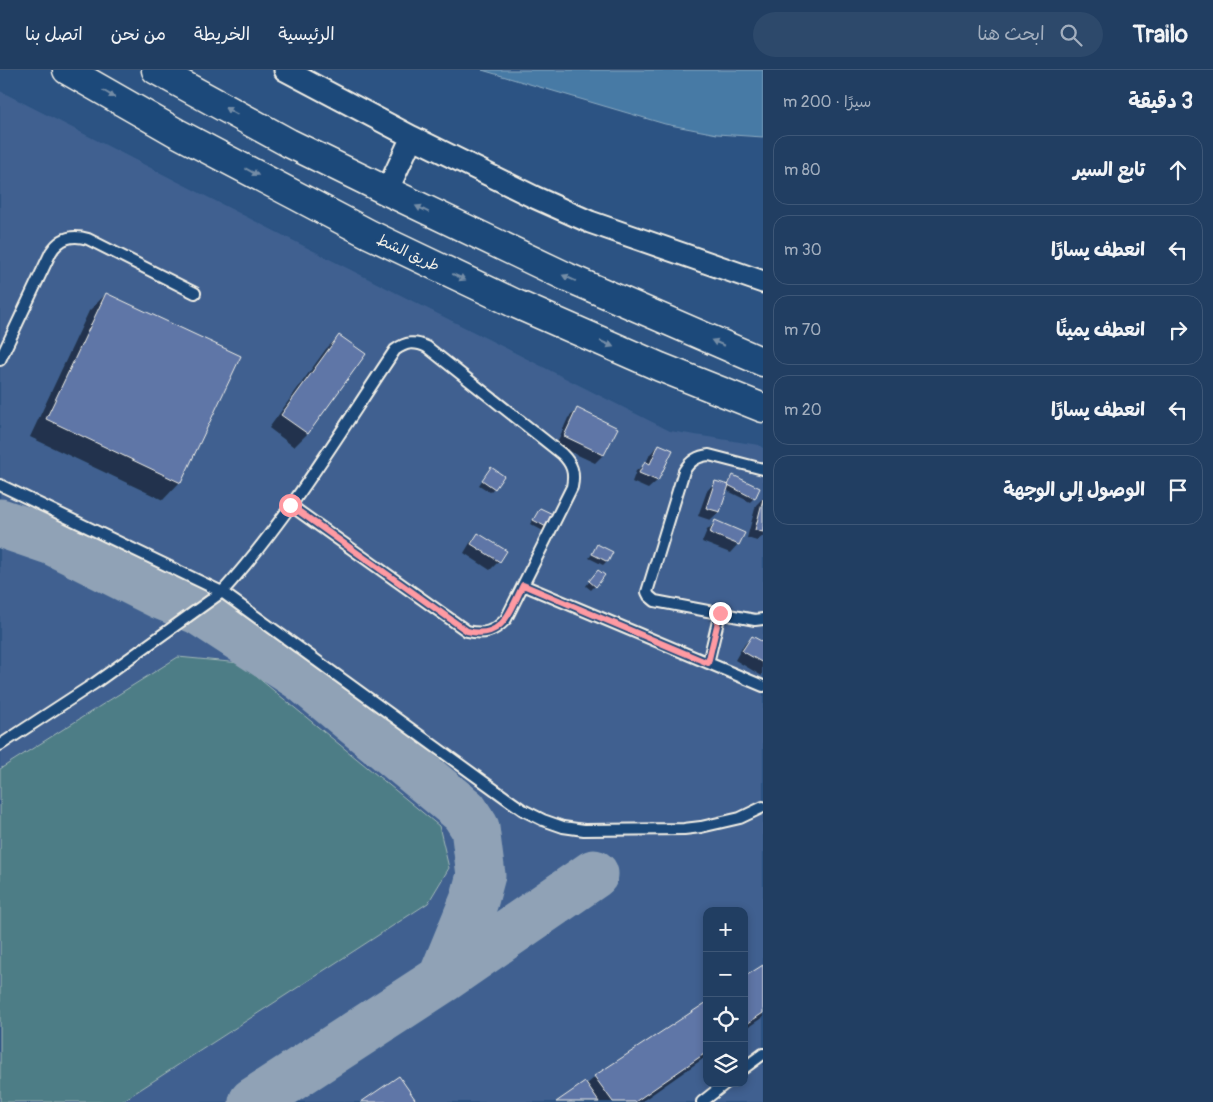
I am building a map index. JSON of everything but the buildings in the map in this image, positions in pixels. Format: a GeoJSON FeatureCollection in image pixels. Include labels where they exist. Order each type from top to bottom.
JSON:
{"type":"FeatureCollection","features":[{"type":"Feature","properties":{"kind":"highway","name":"طريق الشط"},"geometry":{"type":"LineString","coordinates":[[67,70],[177,132],[369,234],[514,303],[660,367],[763,408]]}},
{"type":"Feature","properties":{"kind":"highway"},"geometry":{"type":"LineString","coordinates":[[156,70],[289,143],[387,191],[567,277],[763,362]]}},
{"type":"Feature","properties":{"kind":"street"},"geometry":{"type":"LineString","coordinates":[[285,70],[412,137],[534,198],[590,222],[763,282]]}},
{"type":"Feature","properties":{"kind":"street"},"geometry":{"type":"LineString","coordinates":[[387,191],[412,137]]}},
{"type":"Feature","properties":{"kind":"lane"},"geometry":{"type":"LineString","coordinates":[[0,360],[50,252],[62,239],[79,236],[88,239],[195,293]]}},
{"type":"Feature","properties":{"kind":"lane"},"geometry":{"type":"LineString","coordinates":[[0,745],[95,683],[222,592],[253,555],[290,505],[395,350],[402,345],[411,342],[427,347],[562,454],[569,460],[573,468],[574,478],[572,486],[506,619],[489,632],[478,634],[467,631],[290,505]]}},
{"type":"Feature","properties":{"kind":"lane"},"geometry":{"type":"LineString","coordinates":[[763,469],[709,455],[701,456],[688,464],[684,471],[648,588],[649,596],[655,601],[755,620],[763,619]]}},
{"type":"Feature","properties":{"kind":"lane"},"geometry":{"type":"LineString","coordinates":[[0,485],[222,592],[506,798],[523,810],[543,820],[563,827],[584,830],[684,828],[740,818],[762,808]]}},
{"type":"Feature","properties":{"kind":"lane"},"geometry":{"type":"LineString","coordinates":[[523,585],[763,686]]}},
{"type":"Feature","properties":{"kind":"lane"},"geometry":{"type":"LineString","coordinates":[[708,663],[720,613]]}},
{"type":"Feature","properties":{"kind":"lane"},"geometry":{"type":"LineString","coordinates":[[748,1065],[763,1054]]}},
{"type":"Feature","properties":{"kind":"lane"},"geometry":{"type":"LineString","coordinates":[[702,1102],[721,1087]]}},
{"type":"Feature","properties":{"kind":"shaded area"},"geometry":{"type":"Polygon","coordinates":[[[482,70],[763,70],[763,137],[717,134],[665,124],[482,70]]]}},
{"type":"Feature","properties":{"kind":"shaded area"},"geometry":{"type":"Polygon","coordinates":[[[0,91],[670,431],[759,445],[763,448],[763,1102],[0,1102],[0,91]]]}},
{"type":"Feature","properties":{"kind":"green space"},"geometry":{"type":"Polygon","coordinates":[[[178,657],[240,663],[439,826],[449,868],[428,903],[121,1102],[0,1102],[0,769],[178,657]]]}},
{"type":"Feature","properties":{"kind":"taxiway"},"geometry":{"type":"LineString","coordinates":[[0,523],[53,541],[161,595],[198,610],[303,678],[464,811],[475,828],[481,875],[474,901],[442,979]]}},
{"type":"Feature","properties":{"kind":"taxiway"},"geometry":{"type":"LineString","coordinates":[[253,1102],[442,979],[594,874]]}},
{"type":"Feature","properties":{"kind":"route"},"geometry":{"type":"LineString","coordinates":[[290,505],[467,631],[478,634],[489,632],[506,619],[523,585],[708,663],[720,613]]}}]}
